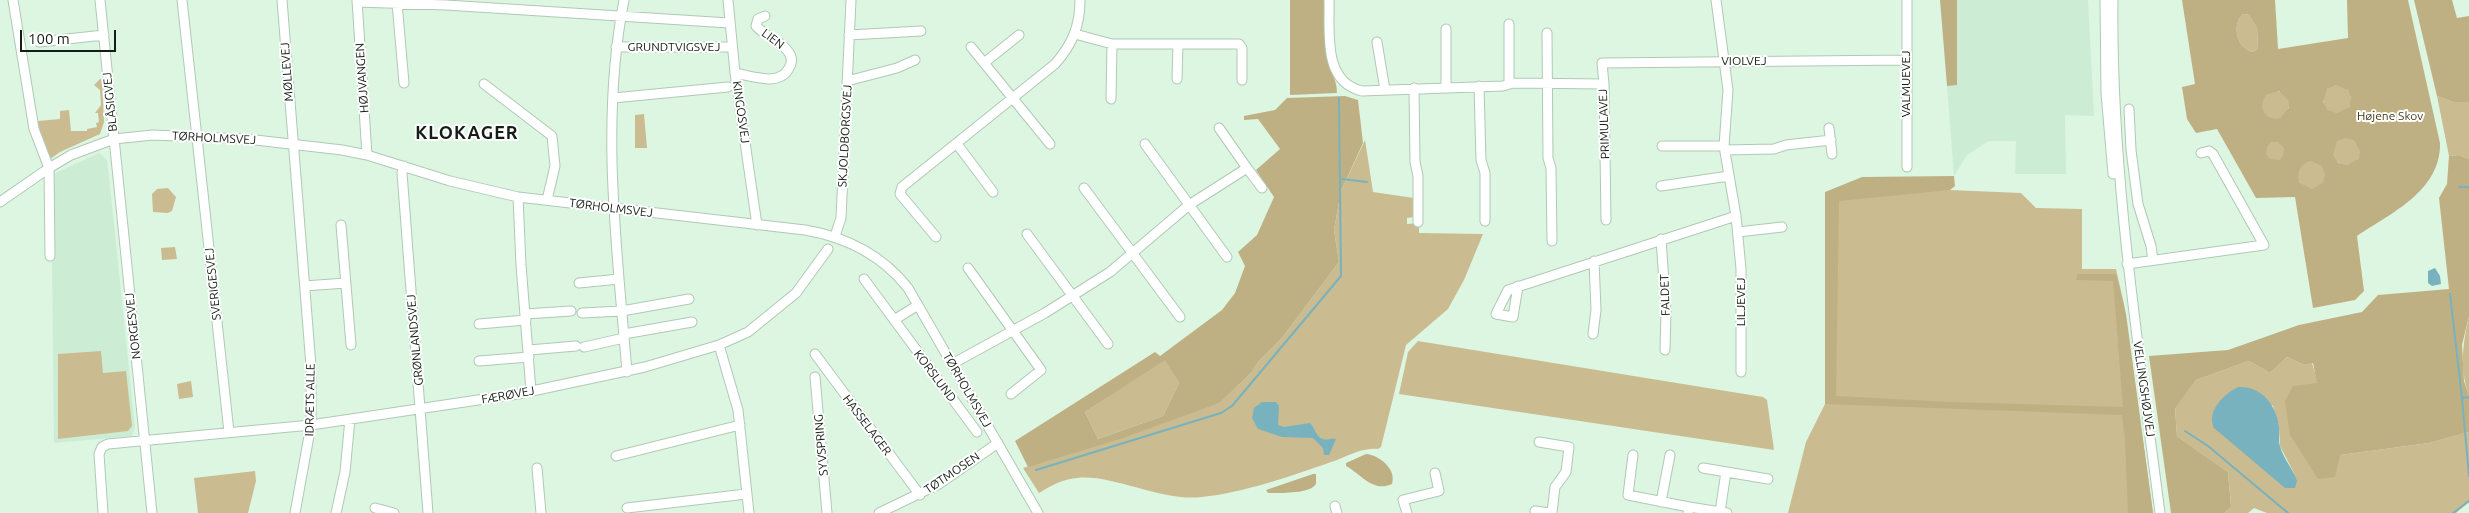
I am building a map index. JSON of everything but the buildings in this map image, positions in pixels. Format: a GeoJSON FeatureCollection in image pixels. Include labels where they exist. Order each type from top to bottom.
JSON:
{"type":"FeatureCollection","features":[{"type":"Feature","properties":{"kind":"street"},"geometry":{"type":"LineString","coordinates":[[13,0],[34,129],[48,168],[50,256]]}},
{"type":"Feature","properties":{"kind":"street","name":"BLÅSIGVEJ"},"geometry":{"type":"LineString","coordinates":[[100,0],[114,139]]}},
{"type":"Feature","properties":{"kind":"street","name":"SVERIGESVEJ"},"geometry":{"type":"LineString","coordinates":[[182,0],[229,432]]}},
{"type":"Feature","properties":{"kind":"street","name":"MØLLEVEJ"},"geometry":{"type":"LineString","coordinates":[[282,0],[293,143]]}},
{"type":"Feature","properties":{"kind":"street","name":"GRUNDTVIGSVEJ"},"geometry":{"type":"LineString","coordinates":[[624,0],[616,47],[613,98],[613,208],[627,372]]}},
{"type":"Feature","properties":{"kind":"street","name":"KINGOSVEJ"},"geometry":{"type":"LineString","coordinates":[[728,0],[735,73],[756,224]]}},
{"type":"Feature","properties":{"kind":"street","name":"SKJOLDBORGSVEJ"},"geometry":{"type":"LineString","coordinates":[[835,236],[841,218],[851,0]]}},
{"type":"Feature","properties":{"kind":"street"},"geometry":{"type":"LineString","coordinates":[[936,237],[900,194],[902,188],[1055,64],[1065,53],[1075,34],[1080,0]]}},
{"type":"Feature","properties":{"kind":"street","name":"PRIMULAVEJ"},"geometry":{"type":"LineString","coordinates":[[1329,0],[1331,55],[1338,75],[1352,89],[1446,88],[1547,82],[1604,84],[1606,220]]}},
{"type":"Feature","properties":{"kind":"street","name":"LILJEVEJ"},"geometry":{"type":"LineString","coordinates":[[1716,0],[1725,61],[1729,109],[1724,148],[1736,216],[1741,269],[1741,372]]}},
{"type":"Feature","properties":{"kind":"street","name":"VALMUEVEJ"},"geometry":{"type":"LineString","coordinates":[[1907,0],[1907,167]]}},
{"type":"Feature","properties":{"kind":"street","name":"VELLINGSHØJVEJ"},"geometry":{"type":"LineString","coordinates":[[2105,0],[2106,93],[2109,146],[2120,225],[2124,237]]}},
{"type":"Feature","properties":{"kind":"street","name":"VELLINGSHØJVEJ"},"geometry":{"type":"LineString","coordinates":[[2113,0],[2115,117],[2124,237],[2160,513]]}},
{"type":"Feature","properties":{"kind":"street"},"geometry":{"type":"LineString","coordinates":[[357,1],[397,3],[446,2],[621,16]]}},
{"type":"Feature","properties":{"kind":"street","name":"HØJVANGEN"},"geometry":{"type":"LineString","coordinates":[[357,1],[367,155]]}},
{"type":"Feature","properties":{"kind":"street"},"geometry":{"type":"LineString","coordinates":[[397,3],[404,82]]}},
{"type":"Feature","properties":{"kind":"street","name":"GRUNDTVIGSVEJ"},"geometry":{"type":"LineString","coordinates":[[621,16],[729,23]]}},
{"type":"Feature","properties":{"kind":"street","name":"LIEN"},"geometry":{"type":"LineString","coordinates":[[735,73],[777,79],[787,73],[791,65],[791,56],[786,49],[756,26],[758,19],[765,16]]}},
{"type":"Feature","properties":{"kind":"street"},"geometry":{"type":"LineString","coordinates":[[1509,24],[1509,84]]}},
{"type":"Feature","properties":{"kind":"street"},"geometry":{"type":"LineString","coordinates":[[1446,30],[1446,88]]}},
{"type":"Feature","properties":{"kind":"street"},"geometry":{"type":"LineString","coordinates":[[849,36],[921,31]]}},
{"type":"Feature","properties":{"kind":"street"},"geometry":{"type":"LineString","coordinates":[[1547,33],[1552,241]]}},
{"type":"Feature","properties":{"kind":"street"},"geometry":{"type":"LineString","coordinates":[[1075,34],[1112,44],[1239,44],[1242,48],[1242,80]]}},
{"type":"Feature","properties":{"kind":"street"},"geometry":{"type":"LineString","coordinates":[[984,63],[1019,35]]}},
{"type":"Feature","properties":{"kind":"street"},"geometry":{"type":"LineString","coordinates":[[39,42],[104,36]]}},
{"type":"Feature","properties":{"kind":"street"},"geometry":{"type":"LineString","coordinates":[[1377,42],[1385,90]]}},
{"type":"Feature","properties":{"kind":"street"},"geometry":{"type":"LineString","coordinates":[[1111,100],[1112,44]]}},
{"type":"Feature","properties":{"kind":"street"},"geometry":{"type":"LineString","coordinates":[[1177,79],[1178,44]]}},
{"type":"Feature","properties":{"kind":"street","name":"GRUNDTVIGSVEJ"},"geometry":{"type":"LineString","coordinates":[[616,47],[732,47]]}},
{"type":"Feature","properties":{"kind":"street"},"geometry":{"type":"LineString","coordinates":[[970,47],[1050,144]]}},
{"type":"Feature","properties":{"kind":"street"},"geometry":{"type":"LineString","coordinates":[[847,81],[897,68],[915,60]]}},
{"type":"Feature","properties":{"kind":"street","name":"VIOLVEJ"},"geometry":{"type":"LineString","coordinates":[[1604,84],[1602,63],[1906,60]]}},
{"type":"Feature","properties":{"kind":"street"},"geometry":{"type":"LineString","coordinates":[[484,84],[552,136],[555,166],[547,200]]}},
{"type":"Feature","properties":{"kind":"street"},"geometry":{"type":"LineString","coordinates":[[1479,86],[1481,160],[1485,173],[1485,221]]}},
{"type":"Feature","properties":{"kind":"street"},"geometry":{"type":"LineString","coordinates":[[613,98],[728,87]]}},
{"type":"Feature","properties":{"kind":"street"},"geometry":{"type":"LineString","coordinates":[[1414,88],[1418,222]]}},
{"type":"Feature","properties":{"kind":"street"},"geometry":{"type":"LineString","coordinates":[[2129,109],[2131,150],[2138,204],[2140,216],[2151,246],[2153,260]]}},
{"type":"Feature","properties":{"kind":"street"},"geometry":{"type":"LineString","coordinates":[[1219,128],[1262,188]]}},
{"type":"Feature","properties":{"kind":"street"},"geometry":{"type":"LineString","coordinates":[[1829,128],[1832,154]]}},
{"type":"Feature","properties":{"kind":"street","name":"TØRHOLMSVEJ"},"geometry":{"type":"LineString","coordinates":[[0,202],[48,168],[71,155],[114,139],[140,135],[197,136],[293,143],[367,155],[450,181],[518,196],[806,230],[835,236],[864,250],[888,266],[902,280],[1038,513]]}},
{"type":"Feature","properties":{"kind":"street","name":"NORGESVEJ"},"geometry":{"type":"LineString","coordinates":[[114,139],[152,513]]}},
{"type":"Feature","properties":{"kind":"street"},"geometry":{"type":"LineString","coordinates":[[1662,146],[1774,149],[1786,145],[1831,140]]}},
{"type":"Feature","properties":{"kind":"street","name":"IDRÆTS ALLE"},"geometry":{"type":"LineString","coordinates":[[293,143],[311,366],[311,425],[295,513]]}},
{"type":"Feature","properties":{"kind":"street"},"geometry":{"type":"LineString","coordinates":[[957,144],[993,192]]}},
{"type":"Feature","properties":{"kind":"street"},"geometry":{"type":"LineString","coordinates":[[1145,144],[1227,257]]}},
{"type":"Feature","properties":{"kind":"street"},"geometry":{"type":"LineString","coordinates":[[2127,264],[2264,246],[2213,154],[2209,151],[2201,153]]}},
{"type":"Feature","properties":{"kind":"street","name":"GRØNLANDSVEJ"},"geometry":{"type":"LineString","coordinates":[[404,166],[402,173],[428,513]]}},
{"type":"Feature","properties":{"kind":"street"},"geometry":{"type":"LineString","coordinates":[[952,364],[1073,296],[1110,272],[1189,205],[1247,168]]}},
{"type":"Feature","properties":{"kind":"street"},"geometry":{"type":"LineString","coordinates":[[1661,186],[1729,176]]}},
{"type":"Feature","properties":{"kind":"street"},"geometry":{"type":"LineString","coordinates":[[1084,188],[1180,317]]}},
{"type":"Feature","properties":{"kind":"street"},"geometry":{"type":"LineString","coordinates":[[518,196],[532,392]]}},
{"type":"Feature","properties":{"kind":"street"},"geometry":{"type":"LineString","coordinates":[[1518,286],[1736,216]]}},
{"type":"Feature","properties":{"kind":"street"},"geometry":{"type":"LineString","coordinates":[[341,225],[350,346]]}},
{"type":"Feature","properties":{"kind":"street"},"geometry":{"type":"LineString","coordinates":[[1738,232],[1782,227]]}},
{"type":"Feature","properties":{"kind":"street"},"geometry":{"type":"LineString","coordinates":[[1027,234],[1108,344]]}},
{"type":"Feature","properties":{"kind":"street","name":"FALDET"},"geometry":{"type":"LineString","coordinates":[[1662,240],[1666,312],[1665,350]]}},
{"type":"Feature","properties":{"kind":"street","name":"FÆRØVEJ"},"geometry":{"type":"LineString","coordinates":[[103,513],[100,454],[102,447],[108,444],[311,425],[532,392],[627,372],[719,345],[748,332],[782,307],[812,273],[828,249]]}},
{"type":"Feature","properties":{"kind":"street"},"geometry":{"type":"LineString","coordinates":[[1593,334],[1596,310],[1594,261]]}},
{"type":"Feature","properties":{"kind":"street"},"geometry":{"type":"LineString","coordinates":[[968,268],[1041,370],[1011,394]]}},
{"type":"Feature","properties":{"kind":"street"},"geometry":{"type":"LineString","coordinates":[[579,283],[619,279]]}},
{"type":"Feature","properties":{"kind":"street","name":"KORSLUND"},"geometry":{"type":"LineString","coordinates":[[864,279],[977,432]]}},
{"type":"Feature","properties":{"kind":"street"},"geometry":{"type":"LineString","coordinates":[[305,286],[346,283]]}},
{"type":"Feature","properties":{"kind":"street"},"geometry":{"type":"LineString","coordinates":[[582,313],[622,311],[689,299]]}},
{"type":"Feature","properties":{"kind":"street"},"geometry":{"type":"LineString","coordinates":[[894,320],[918,305]]}},
{"type":"Feature","properties":{"kind":"street"},"geometry":{"type":"LineString","coordinates":[[479,324],[571,311]]}},
{"type":"Feature","properties":{"kind":"street"},"geometry":{"type":"LineString","coordinates":[[479,361],[580,346],[692,322]]}},
{"type":"Feature","properties":{"kind":"street"},"geometry":{"type":"LineString","coordinates":[[719,345],[738,410],[749,513]]}},
{"type":"Feature","properties":{"kind":"street","name":"HASSELAGER"},"geometry":{"type":"LineString","coordinates":[[815,354],[920,495]]}},
{"type":"Feature","properties":{"kind":"street","name":"SYVSPRING"},"geometry":{"type":"LineString","coordinates":[[815,377],[827,513]]}},
{"type":"Feature","properties":{"kind":"street"},"geometry":{"type":"LineString","coordinates":[[336,513],[345,472],[350,419]]}},
{"type":"Feature","properties":{"kind":"street"},"geometry":{"type":"LineString","coordinates":[[616,456],[740,425]]}},
{"type":"Feature","properties":{"kind":"street"},"geometry":{"type":"LineString","coordinates":[[1535,511],[1551,513],[1556,486],[1566,472],[1569,447],[1539,442]]}},
{"type":"Feature","properties":{"kind":"street","name":"TØTMOSEN"},"geometry":{"type":"LineString","coordinates":[[878,513],[920,495],[939,484],[998,443]]}},
{"type":"Feature","properties":{"kind":"street"},"geometry":{"type":"LineString","coordinates":[[1633,455],[1628,495],[1688,510],[1723,512],[1726,472]]}},
{"type":"Feature","properties":{"kind":"street"},"geometry":{"type":"LineString","coordinates":[[1661,502],[1670,455]]}},
{"type":"Feature","properties":{"kind":"street"},"geometry":{"type":"LineString","coordinates":[[537,468],[541,513]]}},
{"type":"Feature","properties":{"kind":"street"},"geometry":{"type":"LineString","coordinates":[[1703,468],[1768,478]]}},
{"type":"Feature","properties":{"kind":"street"},"geometry":{"type":"LineString","coordinates":[[1408,513],[1403,500],[1439,491],[1435,473]]}},
{"type":"Feature","properties":{"kind":"street"},"geometry":{"type":"LineString","coordinates":[[626,508],[746,494]]}},
{"type":"Feature","properties":{"kind":"street"},"geometry":{"type":"LineString","coordinates":[[375,508],[394,513]]}},
{"type":"Feature","properties":{"kind":"shaded area"},"geometry":{"type":"Polygon","coordinates":[[[1957,0],[2088,0],[2094,116],[2065,115],[2066,174],[2015,174],[2016,141],[1989,141],[1967,155],[1954,176],[1947,86],[1957,84],[1957,0]]]}},
{"type":"Feature","properties":{"kind":"shaded area"},"geometry":{"type":"Polygon","coordinates":[[[2243,14],[2249,15],[2257,26],[2258,48],[2253,52],[2243,46],[2237,36],[2237,24],[2243,14]]]}},
{"type":"Feature","properties":{"kind":"shaded area"},"geometry":{"type":"Polygon","coordinates":[[[102,79],[104,122],[100,134],[60,152],[50,159],[42,141],[38,121],[60,119],[60,111],[69,110],[71,131],[87,131],[87,129],[97,127],[96,123],[99,122],[98,113],[95,113],[101,105],[100,90],[94,85],[102,79]]]}},
{"type":"Feature","properties":{"kind":"shaded area"},"geometry":{"type":"Polygon","coordinates":[[[2337,85],[2347,89],[2351,99],[2347,109],[2337,113],[2327,109],[2323,99],[2327,89],[2337,85]]]}},
{"type":"Feature","properties":{"kind":"shaded area"},"geometry":{"type":"Polygon","coordinates":[[[2275,91],[2285,95],[2289,105],[2285,115],[2275,119],[2265,115],[2261,105],[2265,95],[2275,91]]]}},
{"type":"Feature","properties":{"kind":"shaded area"},"geometry":{"type":"Polygon","coordinates":[[[2437,96],[2453,102],[2469,102],[2469,159],[2459,155],[2449,156],[2437,96]]]}},
{"type":"Feature","properties":{"kind":"shaded area"},"geometry":{"type":"Polygon","coordinates":[[[644,114],[647,148],[635,148],[635,115],[644,114]]]}},
{"type":"Feature","properties":{"kind":"shaded area"},"geometry":{"type":"Polygon","coordinates":[[[2346,137],[2356,141],[2360,151],[2356,161],[2346,165],[2336,161],[2332,151],[2336,141],[2346,137]]]}},
{"type":"Feature","properties":{"kind":"shaded area"},"geometry":{"type":"Polygon","coordinates":[[[1365,140],[1373,192],[1414,198],[1414,217],[1407,218],[1407,224],[1419,223],[1419,233],[1483,234],[1464,280],[1448,309],[1406,345],[1381,447],[1360,451],[1267,483],[1217,495],[1185,497],[1168,495],[1116,482],[1084,477],[1062,481],[1039,493],[1023,468],[1220,403],[1252,372],[1258,362],[1282,338],[1339,262],[1334,230],[1341,191],[1365,140]]]}},
{"type":"Feature","properties":{"kind":"shaded area"},"geometry":{"type":"Polygon","coordinates":[[[2275,141],[2282,144],[2285,151],[2282,158],[2275,161],[2268,158],[2265,151],[2268,144],[2275,141]]]}},
{"type":"Feature","properties":{"kind":"shaded area"},"geometry":{"type":"Polygon","coordinates":[[[99,153],[107,160],[135,427],[132,436],[54,443],[51,175],[99,153]]]}},
{"type":"Feature","properties":{"kind":"shaded area"},"geometry":{"type":"Polygon","coordinates":[[[2312,161],[2322,165],[2326,175],[2322,185],[2312,189],[2302,185],[2298,175],[2302,165],[2312,161]]]}},
{"type":"Feature","properties":{"kind":"shaded area"},"geometry":{"type":"Polygon","coordinates":[[[168,188],[176,197],[172,211],[168,213],[153,212],[152,194],[157,189],[168,188]]]}},
{"type":"Feature","properties":{"kind":"shaded area"},"geometry":{"type":"Polygon","coordinates":[[[1950,190],[2021,193],[2036,208],[2082,209],[2082,269],[2116,269],[2124,304],[2153,513],[1788,513],[1806,442],[1825,404],[1825,192],[1950,190]]]}},
{"type":"Feature","properties":{"kind":"shaded area"},"geometry":{"type":"Polygon","coordinates":[[[175,247],[177,259],[162,260],[161,248],[175,247]]]}},
{"type":"Feature","properties":{"kind":"shaded area"},"geometry":{"type":"Polygon","coordinates":[[[2469,316],[2469,395],[2464,375],[2463,356],[2469,316]]]}},
{"type":"Feature","properties":{"kind":"shaded area"},"geometry":{"type":"Polygon","coordinates":[[[1418,341],[1763,397],[1767,400],[1774,450],[1399,394],[1408,352],[1418,341]]]}},
{"type":"Feature","properties":{"kind":"shaded area"},"geometry":{"type":"Polygon","coordinates":[[[101,351],[103,373],[126,371],[132,426],[128,431],[58,439],[58,354],[101,351]]]}},
{"type":"Feature","properties":{"kind":"shaded area"},"geometry":{"type":"Polygon","coordinates":[[[2287,357],[2304,365],[2312,363],[2340,455],[2429,443],[2469,432],[2469,502],[2456,513],[2267,513],[2254,508],[2248,513],[2224,513],[2231,505],[2228,472],[2177,436],[2175,407],[2196,380],[2249,361],[2270,373],[2287,357]],[[2238,387],[2295,475],[2280,446],[2279,425],[2273,406],[2238,387]]]}},
{"type":"Feature","properties":{"kind":"shaded area"},"geometry":{"type":"Polygon","coordinates":[[[1165,359],[1179,383],[1163,416],[1098,439],[1085,412],[1165,359]]]}},
{"type":"Feature","properties":{"kind":"shaded area"},"geometry":{"type":"Polygon","coordinates":[[[191,381],[193,397],[179,399],[177,384],[191,381]]]}},
{"type":"Feature","properties":{"kind":"shaded area"},"geometry":{"type":"Polygon","coordinates":[[[255,471],[256,481],[248,513],[198,513],[194,478],[255,471]]]}},
{"type":"Feature","properties":{"kind":"green space"},"geometry":{"type":"Polygon","coordinates":[[[1290,0],[1325,0],[1327,56],[1336,83],[1337,93],[1290,95],[1290,0]]]}},
{"type":"Feature","properties":{"kind":"green space"},"geometry":{"type":"Polygon","coordinates":[[[1940,0],[1957,0],[1957,85],[1947,86],[1940,0]]]}},
{"type":"Feature","properties":{"kind":"green space","name":"Højene Skov"},"geometry":{"type":"Polygon","coordinates":[[[2182,0],[2275,0],[2278,49],[2348,38],[2347,0],[2408,0],[2440,143],[2438,160],[2432,175],[2412,199],[2357,236],[2364,291],[2355,300],[2313,308],[2295,197],[2256,198],[2217,129],[2196,133],[2187,119],[2182,87],[2195,84],[2182,0]],[[2243,14],[2239,19],[2237,36],[2247,50],[2253,52],[2258,48],[2257,27],[2249,15],[2243,14]],[[2336,85],[2327,89],[2323,102],[2328,110],[2337,113],[2349,107],[2351,98],[2348,90],[2336,85]],[[2279,91],[2266,95],[2263,100],[2264,112],[2270,117],[2280,118],[2289,108],[2288,100],[2279,91]],[[2345,138],[2337,141],[2333,155],[2338,163],[2347,165],[2358,159],[2360,151],[2354,140],[2345,138]],[[2271,142],[2267,147],[2266,154],[2270,159],[2279,160],[2283,156],[2284,148],[2278,142],[2271,142]],[[2311,161],[2304,164],[2299,172],[2300,183],[2312,189],[2323,183],[2325,174],[2322,166],[2311,161]]]}},
{"type":"Feature","properties":{"kind":"green space","name":"Højene Skov"},"geometry":{"type":"Polygon","coordinates":[[[2414,0],[2452,0],[2457,18],[2469,16],[2469,102],[2453,102],[2437,96],[2414,0]]]}},
{"type":"Feature","properties":{"kind":"green space"},"geometry":{"type":"Polygon","coordinates":[[[1345,96],[1358,100],[1363,143],[1341,191],[1334,230],[1339,262],[1282,338],[1258,362],[1252,372],[1220,403],[1120,439],[1028,467],[1015,441],[1155,352],[1160,356],[1222,310],[1235,293],[1245,266],[1238,252],[1257,235],[1274,197],[1256,170],[1280,149],[1258,119],[1244,120],[1244,116],[1275,110],[1287,98],[1345,96]],[[1165,360],[1085,412],[1098,439],[1163,416],[1179,383],[1165,360]]]}},
{"type":"Feature","properties":{"kind":"green space"},"geometry":{"type":"Polygon","coordinates":[[[2459,155],[2469,159],[2469,316],[2462,345],[2464,381],[2469,395],[2469,432],[2429,443],[2340,455],[2335,477],[2318,479],[2290,435],[2285,401],[2293,386],[2317,383],[2313,363],[2304,365],[2287,357],[2270,373],[2249,361],[2196,380],[2175,408],[2177,436],[2228,472],[2231,506],[2224,513],[2171,513],[2149,356],[2228,350],[2299,325],[2362,312],[2378,295],[2449,289],[2439,198],[2447,184],[2449,156],[2459,155]]]}},
{"type":"Feature","properties":{"kind":"green space"},"geometry":{"type":"Polygon","coordinates":[[[1954,176],[1955,186],[1950,190],[1839,201],[1836,396],[1951,402],[2123,407],[2113,281],[2076,280],[2078,274],[2116,274],[2126,314],[2153,513],[2128,513],[2122,415],[1825,404],[1825,192],[1862,177],[1954,176]]]}},
{"type":"Feature","properties":{"kind":"green space"},"geometry":{"type":"Polygon","coordinates":[[[1366,454],[1376,457],[1386,464],[1392,473],[1392,484],[1379,486],[1373,484],[1346,466],[1346,463],[1366,454]]]}},
{"type":"Feature","properties":{"kind":"green space"},"geometry":{"type":"Polygon","coordinates":[[[1316,474],[1316,484],[1308,490],[1268,493],[1266,490],[1316,474]]]}},
{"type":"Feature","properties":{"kind":"water"},"geometry":{"type":"Polygon","coordinates":[[[2435,268],[2440,276],[2441,284],[2432,286],[2428,283],[2428,271],[2435,268]]]}},
{"type":"Feature","properties":{"kind":"water"},"geometry":{"type":"Polygon","coordinates":[[[2238,387],[2261,393],[2275,411],[2279,429],[2279,444],[2297,481],[2295,488],[2285,488],[2214,428],[2212,415],[2214,409],[2227,394],[2238,387]]]}},
{"type":"Feature","properties":{"kind":"water"},"geometry":{"type":"Polygon","coordinates":[[[1262,402],[1276,402],[1279,406],[1278,425],[1284,427],[1310,423],[1321,438],[1336,439],[1329,455],[1324,455],[1323,448],[1313,438],[1282,437],[1258,429],[1252,418],[1254,408],[1262,402]]]}},
{"type":"Feature","properties":{"kind":"waterway"},"geometry":{"type":"LineString","coordinates":[[1036,470],[1221,413],[1232,406],[1341,276],[1339,98]]}},
{"type":"Feature","properties":{"kind":"waterway"},"geometry":{"type":"LineString","coordinates":[[1342,179],[1367,182]]}},
{"type":"Feature","properties":{"kind":"waterway"},"geometry":{"type":"LineString","coordinates":[[2459,187],[2469,187]]}},
{"type":"Feature","properties":{"kind":"waterway"},"geometry":{"type":"LineString","coordinates":[[2450,294],[2462,398]]}},
{"type":"Feature","properties":{"kind":"waterway"},"geometry":{"type":"LineString","coordinates":[[2469,397],[2462,398],[2469,476]]}},
{"type":"Feature","properties":{"kind":"waterway"},"geometry":{"type":"LineString","coordinates":[[2185,431],[2208,446],[2288,513]]}},
{"type":"Feature","properties":{"kind":"waterway"},"geometry":{"type":"LineString","coordinates":[[2453,513],[2469,501]]}},
{"type":"Feature","properties":{"kind":"district","name":"KLOKAGER"},"geometry":{"type":"Point","coordinates":[467,133]}}]}
